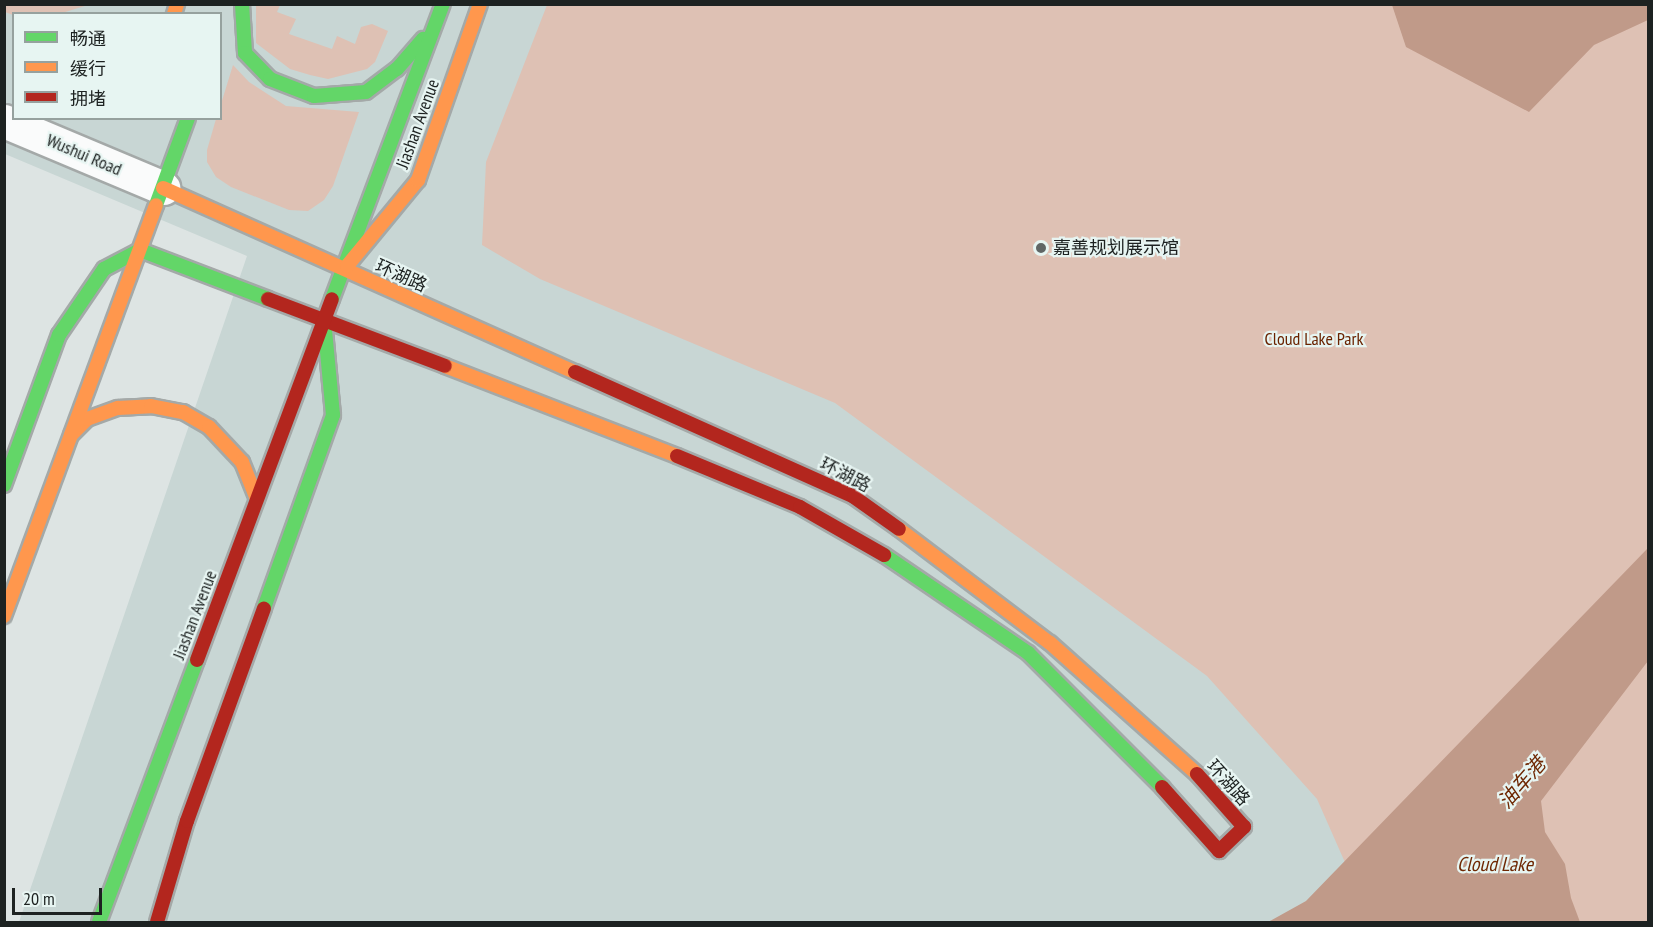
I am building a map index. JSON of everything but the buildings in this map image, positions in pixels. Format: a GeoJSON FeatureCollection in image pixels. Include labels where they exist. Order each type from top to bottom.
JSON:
{"type":"FeatureCollection","features":[{"type":"Feature","properties":{"kind":"main road"},"geometry":{"type":"LineString","coordinates":[[242,4],[245,53],[270,79],[314,96],[366,92],[397,69],[435,25]]}},
{"type":"Feature","properties":{"kind":"main road","name":"Jiashan Avenue"},"geometry":{"type":"LineString","coordinates":[[99,922],[443,4]]}},
{"type":"Feature","properties":{"kind":"main road","name":"Jiashan Avenue"},"geometry":{"type":"LineString","coordinates":[[344,270],[418,180],[480,4]]}},
{"type":"Feature","properties":{"kind":"main road"},"geometry":{"type":"LineString","coordinates":[[173,120],[178,145]]}},
{"type":"Feature","properties":{"kind":"main road"},"geometry":{"type":"LineString","coordinates":[[4,616],[187,120]]}},
{"type":"Feature","properties":{"kind":"main road","name":"环湖路"},"geometry":{"type":"LineString","coordinates":[[140,250],[602,425],[800,507],[904,566],[1028,653],[1180,807],[1219,851],[1244,827],[1194,771],[1050,643],[962,573],[854,497],[163,188]]}},
{"type":"Feature","properties":{"kind":"main road"},"geometry":{"type":"LineString","coordinates":[[4,485],[59,335],[104,269],[140,250]]}},
{"type":"Feature","properties":{"kind":"main road","name":"Jiashan Avenue"},"geometry":{"type":"LineString","coordinates":[[157,922],[187,821],[333,415],[324,320]]}},
{"type":"Feature","properties":{"kind":"main road"},"geometry":{"type":"LineString","coordinates":[[71,435],[87,419],[118,408],[151,406],[183,412],[209,427],[242,462],[257,499]]}},
{"type":"Feature","properties":{"kind":"street","name":"Wushui Road"},"geometry":{"type":"LineString","coordinates":[[4,121],[163,188]]}},
{"type":"Feature","properties":{"kind":"shaded area"},"geometry":{"type":"Polygon","coordinates":[[[4,5],[1648,5],[1648,922],[19,922],[247,256],[5,154],[4,5]]]}},
{"type":"Feature","properties":{"kind":"green space"},"geometry":{"type":"Polygon","coordinates":[[[5,4],[88,5],[65,12],[12,12],[12,15],[5,12],[5,4]]]}},
{"type":"Feature","properties":{"kind":"green space"},"geometry":{"type":"Polygon","coordinates":[[[256,4],[280,5],[277,12],[296,19],[289,34],[332,49],[337,36],[355,44],[361,27],[372,24],[388,31],[375,62],[367,69],[328,79],[290,69],[256,43],[256,4]]]}},
{"type":"Feature","properties":{"kind":"green space","name":"Cloud Lake Park"},"geometry":{"type":"Polygon","coordinates":[[[547,5],[1648,5],[1648,922],[1381,922],[1366,910],[1317,799],[1207,676],[835,403],[540,279],[482,245],[486,162],[547,5]]]}},
{"type":"Feature","properties":{"kind":"green space"},"geometry":{"type":"Polygon","coordinates":[[[233,65],[249,82],[286,106],[359,112],[333,186],[324,200],[308,211],[289,210],[231,187],[216,177],[207,162],[207,150],[216,120],[222,120],[222,101],[233,65]]]}},
{"type":"Feature","properties":{"kind":"water"},"geometry":{"type":"Polygon","coordinates":[[[1392,5],[1648,5],[1648,20],[1594,45],[1529,112],[1406,47],[1392,5]]]}},
{"type":"Feature","properties":{"kind":"water"},"geometry":{"type":"Polygon","coordinates":[[[1648,548],[1648,661],[1541,801],[1545,832],[1565,864],[1571,898],[1580,922],[1268,922],[1306,901],[1648,548]]]}},
{"type":"Feature","properties":{"kind":"traffic: fast"},"geometry":{"type":"LineString","coordinates":[[242,4],[245,53],[270,79],[314,96],[366,92],[397,69],[423,39]]}},
{"type":"Feature","properties":{"kind":"traffic: fast"},"geometry":{"type":"LineString","coordinates":[[332,299],[443,4]]}},
{"type":"Feature","properties":{"kind":"traffic: fast"},"geometry":{"type":"LineString","coordinates":[[156,205],[187,120]]}},
{"type":"Feature","properties":{"kind":"traffic: fast"},"geometry":{"type":"LineString","coordinates":[[4,485],[59,335],[104,269],[140,250],[268,299]]}},
{"type":"Feature","properties":{"kind":"traffic: fast"},"geometry":{"type":"LineString","coordinates":[[264,608],[333,415],[324,320]]}},
{"type":"Feature","properties":{"kind":"traffic: fast"},"geometry":{"type":"LineString","coordinates":[[884,555],[1028,653],[1162,787]]}},
{"type":"Feature","properties":{"kind":"traffic: fast"},"geometry":{"type":"LineString","coordinates":[[99,922],[197,660]]}},
{"type":"Feature","properties":{"kind":"traffic: slow"},"geometry":{"type":"LineString","coordinates":[[175,12],[177,4]]}},
{"type":"Feature","properties":{"kind":"traffic: slow"},"geometry":{"type":"LineString","coordinates":[[347,266],[418,180],[480,4]]}},
{"type":"Feature","properties":{"kind":"traffic: slow"},"geometry":{"type":"LineString","coordinates":[[163,188],[575,372]]}},
{"type":"Feature","properties":{"kind":"traffic: slow"},"geometry":{"type":"LineString","coordinates":[[4,616],[156,205]]}},
{"type":"Feature","properties":{"kind":"traffic: slow"},"geometry":{"type":"LineString","coordinates":[[445,366],[677,456]]}},
{"type":"Feature","properties":{"kind":"traffic: slow"},"geometry":{"type":"LineString","coordinates":[[71,435],[87,419],[118,408],[151,406],[183,412],[209,427],[242,462],[257,499]]}},
{"type":"Feature","properties":{"kind":"traffic: slow"},"geometry":{"type":"LineString","coordinates":[[899,529],[1050,643],[1197,774]]}},
{"type":"Feature","properties":{"kind":"traffic: jam"},"geometry":{"type":"LineString","coordinates":[[268,299],[445,366]]}},
{"type":"Feature","properties":{"kind":"traffic: jam"},"geometry":{"type":"LineString","coordinates":[[197,660],[332,299]]}},
{"type":"Feature","properties":{"kind":"traffic: jam"},"geometry":{"type":"LineString","coordinates":[[575,372],[854,497],[899,529]]}},
{"type":"Feature","properties":{"kind":"traffic: jam"},"geometry":{"type":"LineString","coordinates":[[677,456],[800,507],[884,555]]}},
{"type":"Feature","properties":{"kind":"traffic: jam"},"geometry":{"type":"LineString","coordinates":[[157,922],[187,821],[264,608]]}},
{"type":"Feature","properties":{"kind":"traffic: jam"},"geometry":{"type":"LineString","coordinates":[[1162,787],[1219,851],[1244,827],[1197,774]]}},
{"type":"Feature","properties":{"kind":"place","name":"嘉善规划展示馆"},"geometry":{"type":"Point","coordinates":[1041,248]}},
{"type":"Feature","properties":{"kind":"water label","name":"油车港"},"geometry":{"type":"Point","coordinates":[1522,783]}},
{"type":"Feature","properties":{"kind":"water label","name":"Cloud Lake"},"geometry":{"type":"Point","coordinates":[1495,864]}}]}
